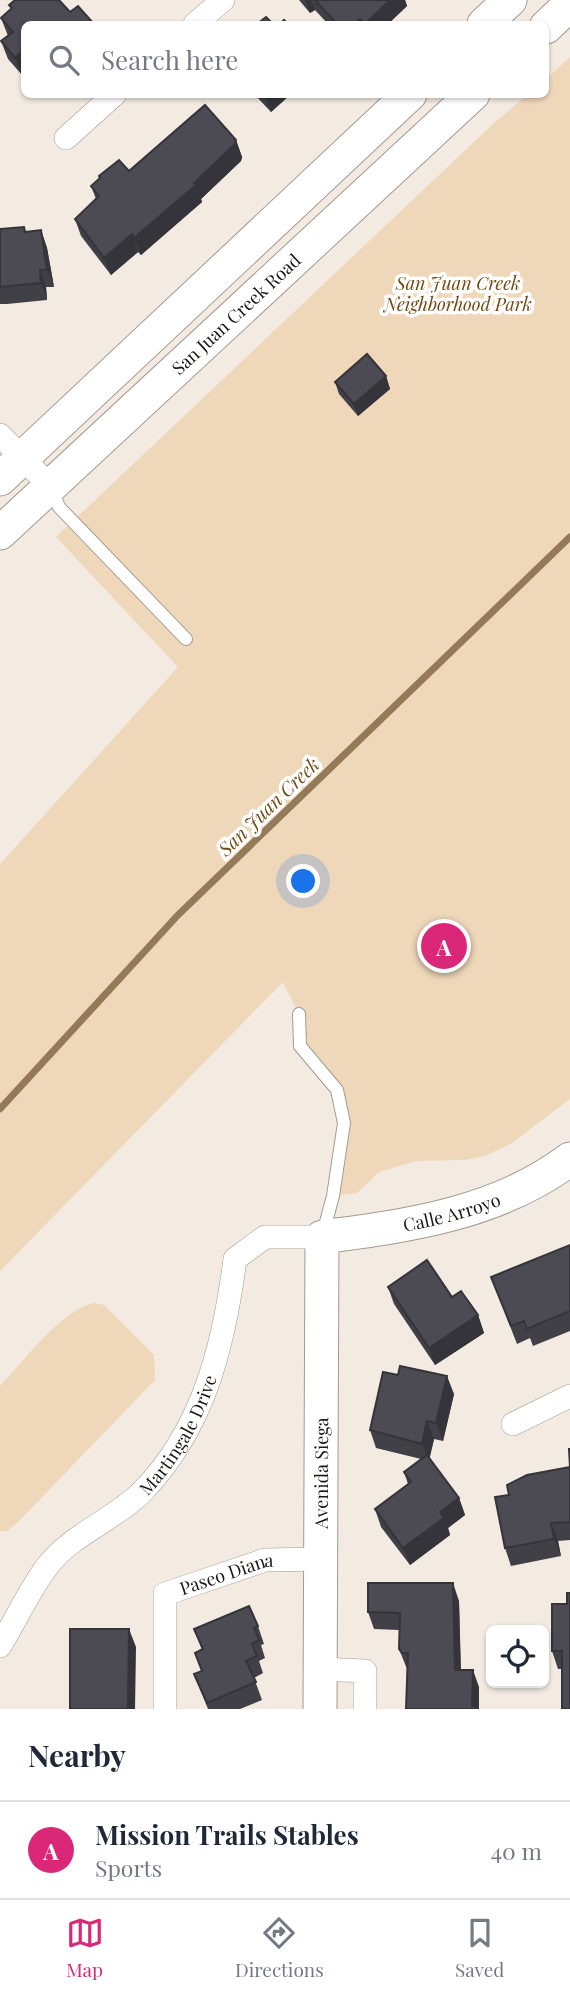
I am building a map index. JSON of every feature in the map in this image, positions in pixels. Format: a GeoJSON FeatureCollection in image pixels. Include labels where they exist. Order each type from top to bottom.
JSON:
{"type":"FeatureCollection","features":[{"type":"Feature","properties":{"kind":"street"},"geometry":{"type":"LineString","coordinates":[[198,21],[223,0]]}},
{"type":"Feature","properties":{"kind":"street"},"geometry":{"type":"LineString","coordinates":[[487,21],[510,0]]}},
{"type":"Feature","properties":{"kind":"street"},"geometry":{"type":"LineString","coordinates":[[549,23],[570,4]]}},
{"type":"Feature","properties":{"kind":"street"},"geometry":{"type":"LineString","coordinates":[[66,138],[111,98]]}},
{"type":"Feature","properties":{"kind":"street"},"geometry":{"type":"LineString","coordinates":[[12,468],[406,98]]}},
{"type":"Feature","properties":{"kind":"street","name":"San Juan Creek Road"},"geometry":{"type":"LineString","coordinates":[[0,533],[469,98]]}},
{"type":"Feature","properties":{"kind":"street"},"geometry":{"type":"LineString","coordinates":[[0,435],[12,468],[51,487]]}},
{"type":"Feature","properties":{"kind":"street","name":"Calle Arroyo"},"geometry":{"type":"LineString","coordinates":[[322,1237],[405,1227],[485,1205],[555,1170],[570,1159]]}},
{"type":"Feature","properties":{"kind":"street","name":"Martingale Drive"},"geometry":{"type":"LineString","coordinates":[[0,1646],[50,1563],[141,1493],[186,1435],[212,1379],[229,1308],[234,1259],[265,1237],[322,1237]]}},
{"type":"Feature","properties":{"kind":"street","name":"Avenida Siega"},"geometry":{"type":"LineString","coordinates":[[320,1709],[322,1237]]}},
{"type":"Feature","properties":{"kind":"street"},"geometry":{"type":"LineString","coordinates":[[513,1424],[570,1396]]}},
{"type":"Feature","properties":{"kind":"street","name":"Paseo Diana"},"geometry":{"type":"LineString","coordinates":[[165,1709],[165,1594],[265,1560],[321,1559]]}},
{"type":"Feature","properties":{"kind":"street"},"geometry":{"type":"LineString","coordinates":[[320,1669],[365,1671],[365,1709]]}},
{"type":"Feature","properties":{"kind":"lane"},"geometry":{"type":"LineString","coordinates":[[51,487],[59,507],[186,639]]}},
{"type":"Feature","properties":{"kind":"lane"},"geometry":{"type":"LineString","coordinates":[[299,1014],[300,1046],[337,1090],[344,1124],[333,1196],[322,1237]]}},
{"type":"Feature","properties":{"kind":"green space","name":"San Juan Creek Neighborhood Park"},"geometry":{"type":"Polygon","coordinates":[[[570,57],[570,1099],[512,1143],[485,1156],[464,1160],[416,1161],[379,1172],[357,1193],[333,1196],[344,1123],[337,1090],[300,1046],[299,1014],[283,982],[0,1271],[0,864],[178,667],[56,537],[494,123],[523,98],[549,98],[549,76],[570,57]]]}},
{"type":"Feature","properties":{"kind":"green space"},"geometry":{"type":"Polygon","coordinates":[[[94,1303],[104,1305],[154,1355],[155,1380],[19,1521],[7,1531],[0,1531],[0,1386],[56,1326],[69,1315],[94,1303]]]}},
{"type":"Feature","properties":{"kind":"building"},"geometry":{"type":"Polygon","coordinates":[[[15,0],[59,0],[70,12],[78,6],[91,21],[21,21],[21,53],[15,58],[1,41],[13,32],[1,18],[12,8],[9,5],[15,0]]]}},
{"type":"Feature","properties":{"kind":"building"},"geometry":{"type":"Polygon","coordinates":[[[315,0],[390,0],[368,21],[334,21],[315,0]]]}},
{"type":"Feature","properties":{"kind":"building"},"geometry":{"type":"Polygon","coordinates":[[[205,105],[236,140],[235,144],[194,183],[196,185],[134,238],[132,234],[104,258],[75,219],[99,196],[91,186],[119,160],[129,171],[205,105]]]}},
{"type":"Feature","properties":{"kind":"building"},"geometry":{"type":"Polygon","coordinates":[[[24,227],[25,232],[41,230],[47,270],[40,270],[41,283],[0,287],[0,229],[24,227]]]}},
{"type":"Feature","properties":{"kind":"building"},"geometry":{"type":"Polygon","coordinates":[[[367,354],[386,376],[354,404],[335,382],[367,354]]]}},
{"type":"Feature","properties":{"kind":"building"},"geometry":{"type":"Polygon","coordinates":[[[570,1245],[570,1311],[527,1329],[524,1321],[511,1326],[491,1277],[570,1245]]]}},
{"type":"Feature","properties":{"kind":"building"},"geometry":{"type":"Polygon","coordinates":[[[427,1260],[452,1297],[461,1291],[478,1315],[429,1348],[388,1287],[427,1260]]]}},
{"type":"Feature","properties":{"kind":"building"},"geometry":{"type":"Polygon","coordinates":[[[400,1366],[447,1376],[436,1423],[427,1421],[422,1444],[370,1430],[383,1372],[398,1375],[400,1366]]]}},
{"type":"Feature","properties":{"kind":"building"},"geometry":{"type":"Polygon","coordinates":[[[427,1455],[459,1498],[440,1512],[444,1518],[403,1548],[375,1509],[411,1482],[404,1472],[427,1455]]]}},
{"type":"Feature","properties":{"kind":"building"},"geometry":{"type":"Polygon","coordinates":[[[570,1467],[570,1522],[551,1523],[554,1539],[505,1548],[495,1497],[509,1495],[507,1485],[527,1475],[570,1467]]]}},
{"type":"Feature","properties":{"kind":"building"},"geometry":{"type":"Polygon","coordinates":[[[368,1583],[453,1583],[455,1670],[473,1670],[472,1706],[475,1706],[475,1709],[406,1709],[408,1653],[402,1653],[399,1649],[400,1613],[368,1612],[368,1583]]]}},
{"type":"Feature","properties":{"kind":"building"},"geometry":{"type":"Polygon","coordinates":[[[567,1593],[570,1593],[570,1709],[562,1709],[562,1651],[552,1651],[552,1604],[567,1604],[567,1593]]]}},
{"type":"Feature","properties":{"kind":"building"},"geometry":{"type":"Polygon","coordinates":[[[249,1606],[258,1626],[254,1628],[259,1640],[252,1644],[257,1656],[246,1661],[256,1682],[207,1703],[194,1674],[202,1671],[195,1653],[203,1649],[194,1629],[249,1606]]]}},
{"type":"Feature","properties":{"kind":"building"},"geometry":{"type":"Polygon","coordinates":[[[70,1629],[129,1629],[128,1709],[70,1709],[70,1629]]]}},
{"type":"Feature","properties":{"kind":"waterway","name":"San Juan Creek"},"geometry":{"type":"LineString","coordinates":[[0,1109],[178,915],[570,537]]}},
{"type":"Feature","properties":{"kind":"place","name":"Mission Trails Stables"},"geometry":{"type":"Point","coordinates":[444,946]}}]}
